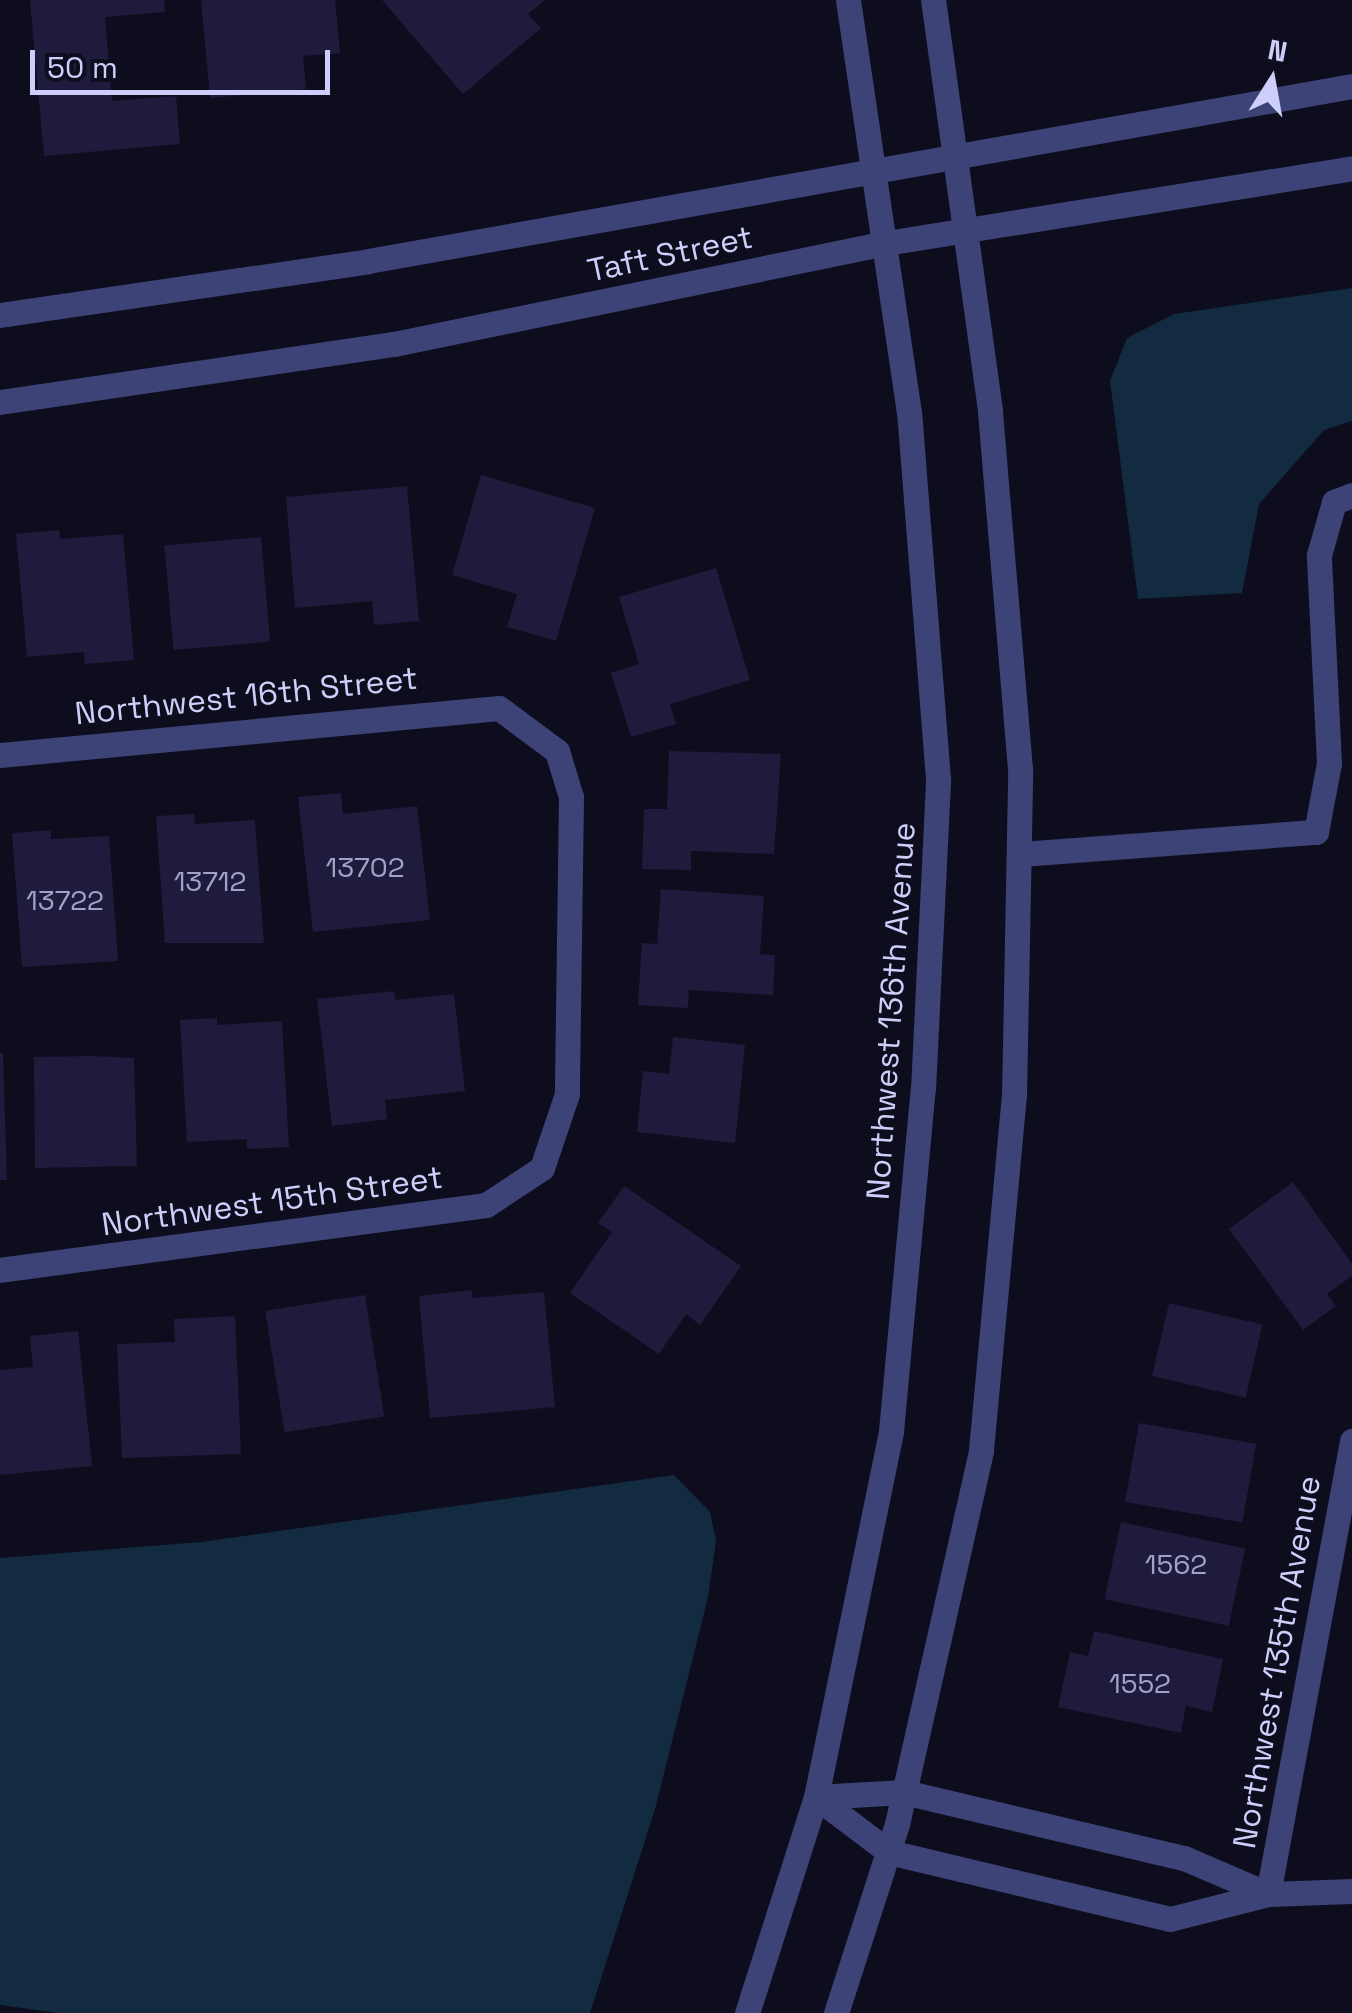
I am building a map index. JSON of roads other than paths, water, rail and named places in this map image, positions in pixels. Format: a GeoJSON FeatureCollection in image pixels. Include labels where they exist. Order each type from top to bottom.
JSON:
{"type":"FeatureCollection","features":[{"type":"Feature","properties":{"kind":"street","name":"Northwest 136th Avenue"},"geometry":{"type":"LineString","coordinates":[[747,2013],[816,1797],[891,1432],[923,1089],[938,779],[909,413],[848,0]]}},
{"type":"Feature","properties":{"kind":"street"},"geometry":{"type":"LineString","coordinates":[[836,2013],[889,1852],[981,1450],[1014,1096],[1021,854],[990,410],[951,162],[933,0]]}},
{"type":"Feature","properties":{"kind":"street","name":"Taft Street"},"geometry":{"type":"LineString","coordinates":[[0,316],[368,261],[951,162],[1352,86]]}},
{"type":"Feature","properties":{"kind":"street","name":"Taft Street"},"geometry":{"type":"LineString","coordinates":[[0,402],[394,344],[886,243],[1352,168]]}},
{"type":"Feature","properties":{"kind":"street"},"geometry":{"type":"LineString","coordinates":[[1021,854],[1316,832],[1330,762],[1319,554],[1334,502],[1352,495]]}},
{"type":"Feature","properties":{"kind":"street","name":"Northwest 16th Street"},"geometry":{"type":"LineString","coordinates":[[0,755],[446,708],[499,708],[556,751],[571,797],[567,1094],[542,1168]]}},
{"type":"Feature","properties":{"kind":"street","name":"Northwest 15th Street"},"geometry":{"type":"LineString","coordinates":[[0,1270],[486,1205],[542,1168]]}},
{"type":"Feature","properties":{"kind":"street","name":"Northwest 135th Avenue"},"geometry":{"type":"LineString","coordinates":[[1268,1894],[1352,1441]]}},
{"type":"Feature","properties":{"kind":"street"},"geometry":{"type":"LineString","coordinates":[[816,1797],[904,1792],[1184,1858],[1268,1894]]}},
{"type":"Feature","properties":{"kind":"street"},"geometry":{"type":"LineString","coordinates":[[816,1797],[889,1852],[1170,1919],[1268,1894],[1352,1891]]}},
{"type":"Feature","properties":{"kind":"water"},"geometry":{"type":"Polygon","coordinates":[[[1352,288],[1352,421],[1324,430],[1259,504],[1242,593],[1138,599],[1110,381],[1127,338],[1174,314],[1352,288]]]}},
{"type":"Feature","properties":{"kind":"water"},"geometry":{"type":"Polygon","coordinates":[[[674,1475],[710,1512],[716,1541],[708,1597],[655,1809],[590,2013],[58,2013],[0,2005],[0,1558],[201,1542],[674,1475]]]}}]}
